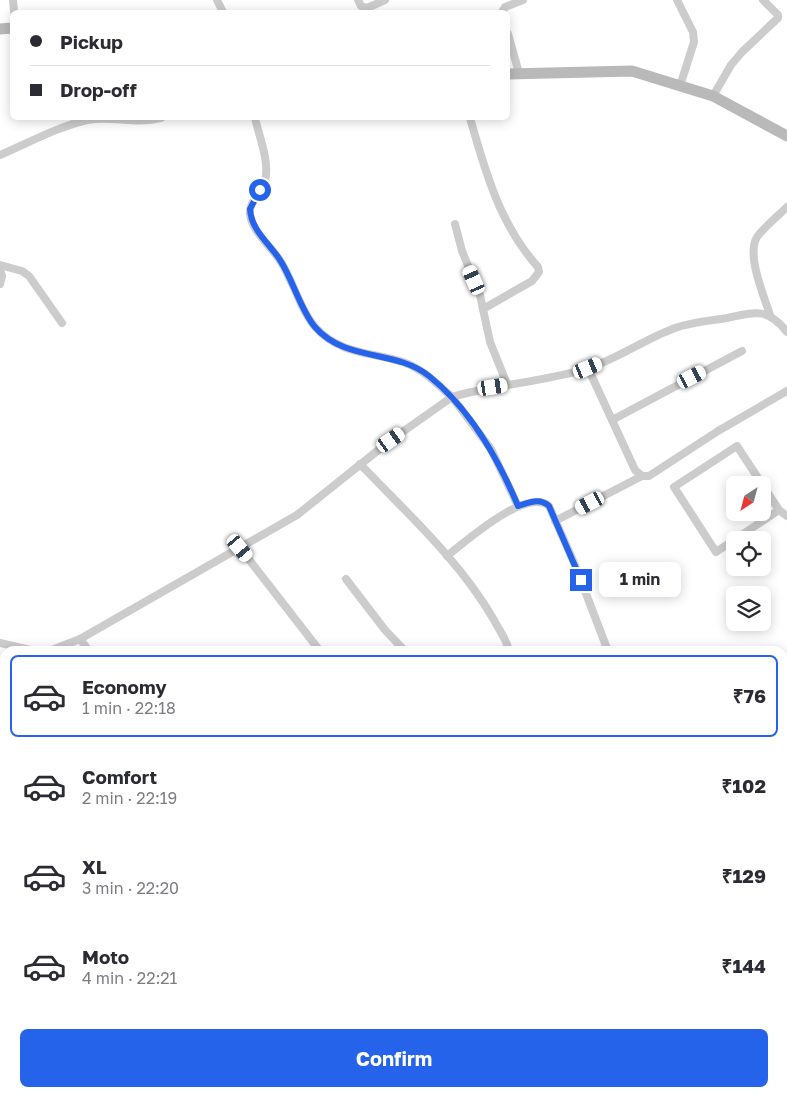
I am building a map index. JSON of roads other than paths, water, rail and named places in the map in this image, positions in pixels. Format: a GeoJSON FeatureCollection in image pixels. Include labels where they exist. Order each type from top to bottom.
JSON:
{"type":"FeatureCollection","features":[{"type":"Feature","properties":{"kind":"main road"},"geometry":{"type":"LineString","coordinates":[[513,74],[632,71],[713,96],[787,136]]}},
{"type":"Feature","properties":{"kind":"street"},"geometry":{"type":"LineString","coordinates":[[358,0],[361,6],[368,8],[385,0]]}},
{"type":"Feature","properties":{"kind":"street"},"geometry":{"type":"LineString","coordinates":[[503,10],[505,7],[523,0]]}},
{"type":"Feature","properties":{"kind":"street"},"geometry":{"type":"LineString","coordinates":[[677,0],[694,32],[691,52],[680,86]]}},
{"type":"Feature","properties":{"kind":"street"},"geometry":{"type":"LineString","coordinates":[[713,96],[736,58],[778,18],[778,15],[763,0]]}},
{"type":"Feature","properties":{"kind":"street"},"geometry":{"type":"LineString","coordinates":[[510,50],[513,74]]}},
{"type":"Feature","properties":{"kind":"street"},"geometry":{"type":"LineString","coordinates":[[0,155],[66,126],[89,120],[136,122],[148,120]]}},
{"type":"Feature","properties":{"kind":"street"},"geometry":{"type":"LineString","coordinates":[[255,120],[266,172],[265,181],[250,209],[250,216],[254,227],[291,279],[308,317],[326,337],[349,350],[403,362],[428,375],[452,397],[491,450],[518,506]]}},
{"type":"Feature","properties":{"kind":"street"},"geometry":{"type":"LineString","coordinates":[[471,120],[501,210],[514,236],[538,267],[539,272],[532,281],[483,309]]}},
{"type":"Feature","properties":{"kind":"street"},"geometry":{"type":"LineString","coordinates":[[770,315],[754,261],[753,249],[757,238],[787,207]]}},
{"type":"Feature","properties":{"kind":"street"},"geometry":{"type":"LineString","coordinates":[[455,224],[483,309],[490,342],[507,384]]}},
{"type":"Feature","properties":{"kind":"street"},"geometry":{"type":"LineString","coordinates":[[0,265],[22,271],[29,276],[62,323]]}},
{"type":"Feature","properties":{"kind":"street"},"geometry":{"type":"LineString","coordinates":[[0,270],[2,276],[0,284]]}},
{"type":"Feature","properties":{"kind":"street"},"geometry":{"type":"LineString","coordinates":[[61,646],[80,639],[297,515],[360,464],[452,397],[479,389],[535,381],[588,368],[624,354],[672,329],[693,322],[758,312],[770,315],[787,332]]}},
{"type":"Feature","properties":{"kind":"street"},"geometry":{"type":"LineString","coordinates":[[779,322],[787,318]]}},
{"type":"Feature","properties":{"kind":"street"},"geometry":{"type":"LineString","coordinates":[[614,420],[742,351]]}},
{"type":"Feature","properties":{"kind":"street"},"geometry":{"type":"LineString","coordinates":[[588,368],[614,420],[635,470],[642,476]]}},
{"type":"Feature","properties":{"kind":"street"},"geometry":{"type":"LineString","coordinates":[[555,521],[642,476],[649,476],[718,431],[787,391]]}},
{"type":"Feature","properties":{"kind":"street"},"geometry":{"type":"LineString","coordinates":[[779,510],[716,552],[674,487],[737,446],[779,510],[787,516]]}},
{"type":"Feature","properties":{"kind":"street"},"geometry":{"type":"LineString","coordinates":[[360,464],[447,556],[490,613],[506,646]]}},
{"type":"Feature","properties":{"kind":"street"},"geometry":{"type":"LineString","coordinates":[[447,556],[518,506],[535,501],[543,501],[549,506],[575,565],[606,646]]}},
{"type":"Feature","properties":{"kind":"street"},"geometry":{"type":"LineString","coordinates":[[240,548],[316,646]]}},
{"type":"Feature","properties":{"kind":"street"},"geometry":{"type":"LineString","coordinates":[[346,579],[384,630],[400,646]]}},
{"type":"Feature","properties":{"kind":"street"},"geometry":{"type":"LineString","coordinates":[[80,639],[85,646]]}},
{"type":"Feature","properties":{"kind":"street"},"geometry":{"type":"LineString","coordinates":[[0,643],[13,646]]}}]}
